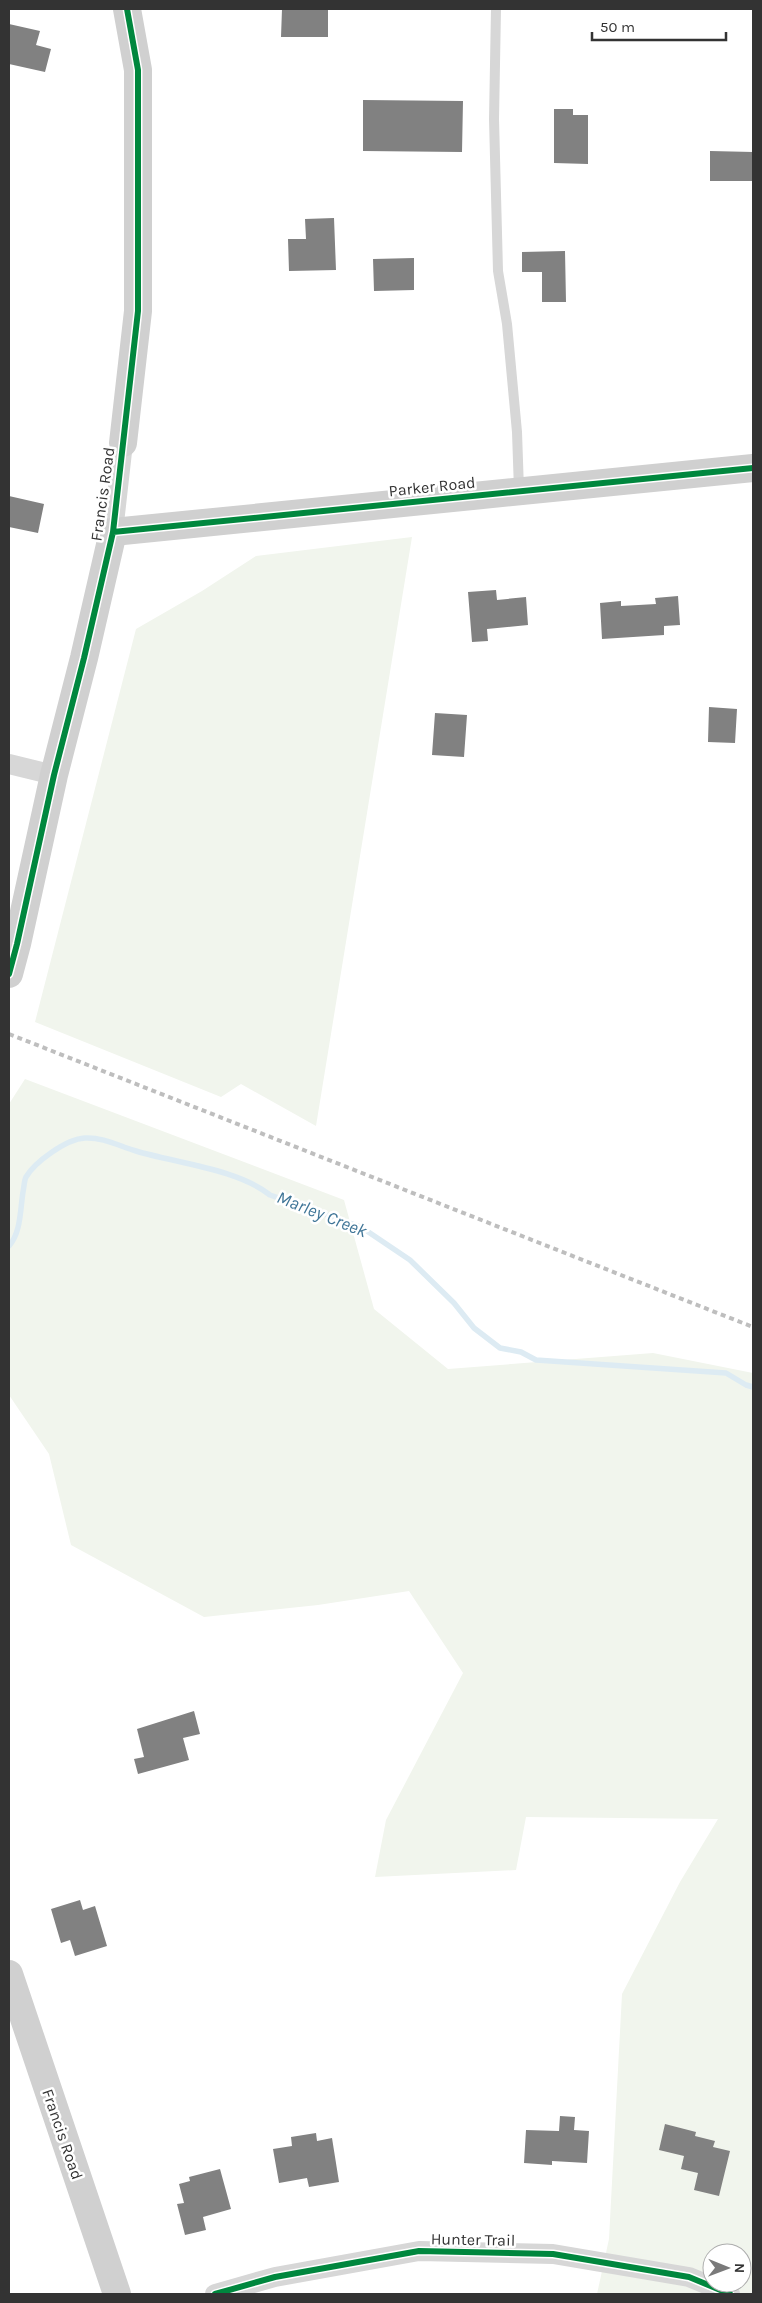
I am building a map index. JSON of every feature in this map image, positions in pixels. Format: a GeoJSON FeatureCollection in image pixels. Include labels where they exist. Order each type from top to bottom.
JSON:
{"type":"FeatureCollection","features":[{"type":"Feature","properties":{"kind":"street","name":"Francis Road"},"geometry":{"type":"LineString","coordinates":[[9,974],[54,775],[84,658],[113,532],[138,311],[138,70],[127,9]]}},
{"type":"Feature","properties":{"kind":"street","name":"Parker Road"},"geometry":{"type":"LineString","coordinates":[[113,532],[753,468]]}},
{"type":"Feature","properties":{"kind":"street"},"geometry":{"type":"LineString","coordinates":[[9,764],[54,775]]}},
{"type":"Feature","properties":{"kind":"street","name":"Francis Road"},"geometry":{"type":"LineString","coordinates":[[9,1974],[117,2294]]}},
{"type":"Feature","properties":{"kind":"street","name":"Hunter Trail"},"geometry":{"type":"LineString","coordinates":[[215,2294],[275,2277],[419,2251],[554,2254],[689,2277],[730,2294]]}},
{"type":"Feature","properties":{"kind":"lane"},"geometry":{"type":"LineString","coordinates":[[496,9],[494,119],[498,206],[498,271],[507,324],[517,432],[520,491]]}},
{"type":"Feature","properties":{"kind":"shaded area"},"geometry":{"type":"Polygon","coordinates":[[[412,537],[316,1126],[241,1084],[221,1097],[35,1022],[136,629],[202,591],[256,556],[412,537]]]}},
{"type":"Feature","properties":{"kind":"shaded area"},"geometry":{"type":"Polygon","coordinates":[[[25,1079],[344,1200],[374,1309],[448,1369],[653,1353],[753,1373],[753,2294],[597,2294],[609,2239],[622,1994],[680,1882],[718,1819],[526,1817],[516,1870],[375,1877],[386,1820],[463,1673],[409,1591],[318,1605],[204,1617],[71,1545],[49,1454],[9,1395],[9,1104],[25,1079]]]}},
{"type":"Feature","properties":{"kind":"building"},"geometry":{"type":"Polygon","coordinates":[[[282,9],[328,9],[328,37],[281,37],[282,9]]]}},
{"type":"Feature","properties":{"kind":"building"},"geometry":{"type":"Polygon","coordinates":[[[9,24],[40,31],[36,45],[51,49],[45,72],[9,64],[9,24]]]}},
{"type":"Feature","properties":{"kind":"building"},"geometry":{"type":"Polygon","coordinates":[[[363,100],[463,101],[462,152],[363,151],[363,100]]]}},
{"type":"Feature","properties":{"kind":"building"},"geometry":{"type":"Polygon","coordinates":[[[554,109],[573,109],[573,115],[588,115],[588,164],[554,163],[554,109]]]}},
{"type":"Feature","properties":{"kind":"building"},"geometry":{"type":"Polygon","coordinates":[[[710,151],[753,152],[753,181],[710,181],[710,151]]]}},
{"type":"Feature","properties":{"kind":"building"},"geometry":{"type":"Polygon","coordinates":[[[334,218],[336,270],[289,271],[288,239],[306,239],[305,219],[334,218]]]}},
{"type":"Feature","properties":{"kind":"building"},"geometry":{"type":"Polygon","coordinates":[[[565,251],[566,302],[542,302],[542,272],[522,272],[522,252],[565,251]]]}},
{"type":"Feature","properties":{"kind":"building"},"geometry":{"type":"Polygon","coordinates":[[[414,258],[414,290],[374,291],[373,259],[414,258]]]}},
{"type":"Feature","properties":{"kind":"building"},"geometry":{"type":"Polygon","coordinates":[[[9,496],[44,504],[38,533],[9,527],[9,496]]]}},
{"type":"Feature","properties":{"kind":"building"},"geometry":{"type":"Polygon","coordinates":[[[496,590],[497,600],[526,597],[528,625],[487,629],[488,641],[472,642],[468,592],[496,590]]]}},
{"type":"Feature","properties":{"kind":"building"},"geometry":{"type":"Polygon","coordinates":[[[678,596],[680,625],[664,626],[664,635],[602,639],[600,603],[621,601],[621,606],[656,604],[655,598],[678,596]]]}},
{"type":"Feature","properties":{"kind":"building"},"geometry":{"type":"Polygon","coordinates":[[[709,707],[737,709],[735,743],[708,742],[709,707]]]}},
{"type":"Feature","properties":{"kind":"building"},"geometry":{"type":"Polygon","coordinates":[[[435,713],[467,715],[464,757],[432,755],[435,713]]]}},
{"type":"Feature","properties":{"kind":"building"},"geometry":{"type":"Polygon","coordinates":[[[194,1711],[200,1734],[183,1738],[189,1760],[138,1774],[134,1759],[144,1757],[137,1729],[194,1711]]]}},
{"type":"Feature","properties":{"kind":"building"},"geometry":{"type":"Polygon","coordinates":[[[80,1900],[83,1910],[95,1906],[107,1946],[75,1956],[70,1940],[61,1943],[51,1909],[80,1900]]]}},
{"type":"Feature","properties":{"kind":"building"},"geometry":{"type":"Polygon","coordinates":[[[560,2116],[575,2117],[574,2130],[589,2131],[587,2163],[552,2161],[552,2165],[524,2163],[526,2130],[559,2131],[560,2116]]]}},
{"type":"Feature","properties":{"kind":"building"},"geometry":{"type":"Polygon","coordinates":[[[665,2124],[696,2132],[695,2136],[715,2141],[713,2147],[730,2151],[719,2196],[694,2190],[698,2173],[681,2169],[684,2156],[659,2150],[665,2124]]]}},
{"type":"Feature","properties":{"kind":"building"},"geometry":{"type":"Polygon","coordinates":[[[316,2133],[317,2141],[332,2138],[339,2182],[309,2187],[307,2178],[279,2183],[273,2149],[292,2146],[291,2137],[316,2133]]]}},
{"type":"Feature","properties":{"kind":"building"},"geometry":{"type":"Polygon","coordinates":[[[220,2169],[231,2209],[203,2217],[206,2230],[185,2235],[177,2204],[184,2203],[179,2184],[190,2181],[189,2177],[220,2169]]]}},
{"type":"Feature","properties":{"kind":"waterway","name":"Marley Creek"},"geometry":{"type":"LineString","coordinates":[[9,1246],[18,1228],[25,1180],[30,1171],[52,1152],[69,1142],[85,1138],[98,1139],[136,1151],[224,1173],[256,1186],[270,1195],[361,1227],[410,1260],[454,1303],[474,1328],[500,1348],[521,1352],[536,1360],[726,1373],[753,1387]]}},
{"type":"Feature","properties":{"kind":"railway"},"geometry":{"type":"LineString","coordinates":[[9,1034],[753,1327]]}},
{"type":"Feature","properties":{"kind":"cycle path"},"geometry":{"type":"LineString","coordinates":[[9,974],[54,775],[84,658],[113,532],[138,311],[138,70],[127,9]]}},
{"type":"Feature","properties":{"kind":"cycle path"},"geometry":{"type":"LineString","coordinates":[[113,532],[753,468]]}},
{"type":"Feature","properties":{"kind":"cycle path"},"geometry":{"type":"LineString","coordinates":[[215,2294],[275,2277],[419,2251],[553,2254],[689,2277],[730,2294]]}}]}
